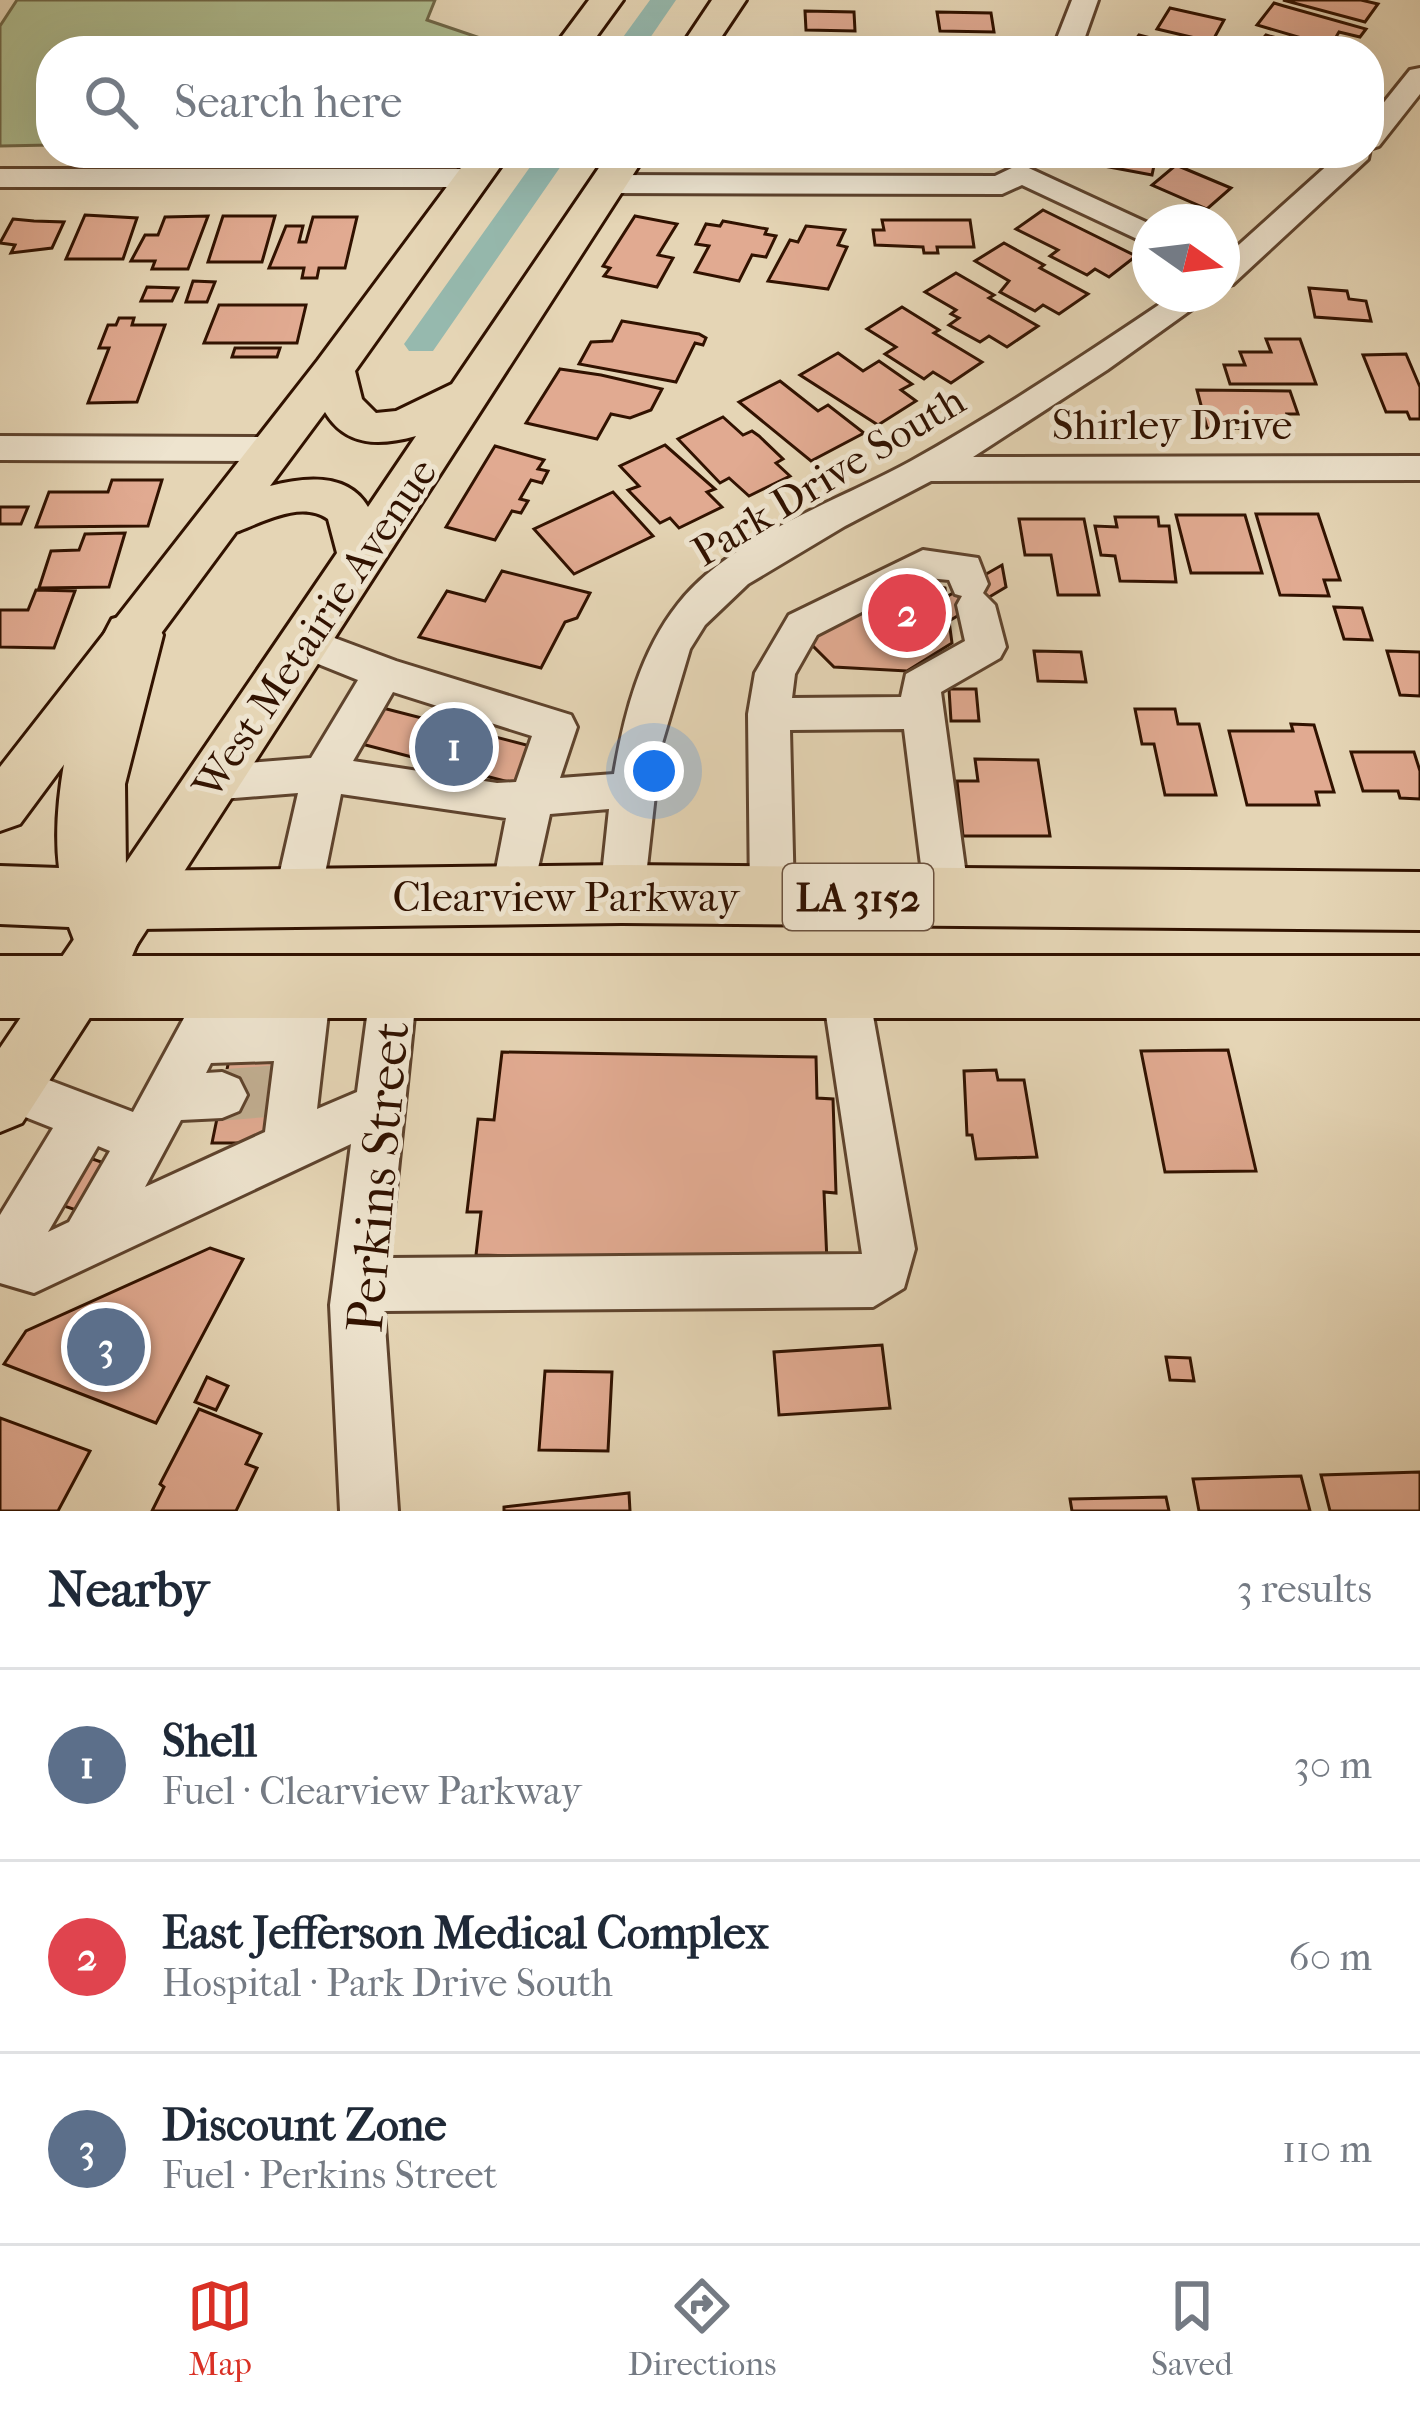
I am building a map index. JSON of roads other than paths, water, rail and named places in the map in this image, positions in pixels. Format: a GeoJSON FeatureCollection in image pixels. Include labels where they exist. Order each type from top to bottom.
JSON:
{"type":"FeatureCollection","features":[{"type":"Feature","properties":{"kind":"highway"},"geometry":{"type":"LineString","coordinates":[[102,931],[86,822],[99,746],[133,635]]}},
{"type":"Feature","properties":{"kind":"highway","name":"Clearview Parkway"},"geometry":{"type":"LineString","coordinates":[[0,987],[102,931],[297,898],[622,894],[1420,901]]}},
{"type":"Feature","properties":{"kind":"highway","name":"Clearview Parkway"},"geometry":{"type":"LineString","coordinates":[[0,895],[102,931],[208,1005],[305,1013],[394,987],[1420,987]]}},
{"type":"Feature","properties":{"kind":"highway"},"geometry":{"type":"LineString","coordinates":[[573,990],[611,946],[780,946],[806,924],[795,896]]}},
{"type":"Feature","properties":{"kind":"main road"},"geometry":{"type":"LineString","coordinates":[[579,36],[606,0]]}},
{"type":"Feature","properties":{"kind":"main road"},"geometry":{"type":"LineString","coordinates":[[705,36],[729,0]]}},
{"type":"Feature","properties":{"kind":"main road"},"geometry":{"type":"LineString","coordinates":[[0,808],[274,449],[480,168]]}},
{"type":"Feature","properties":{"kind":"main road","name":"West Metairie Avenue"},"geometry":{"type":"LineString","coordinates":[[4,1095],[102,931],[210,783],[618,168]]}},
{"type":"Feature","properties":{"kind":"main road"},"geometry":{"type":"LineString","coordinates":[[333,370],[337,405],[347,416],[376,428],[425,419],[472,392]]}},
{"type":"Feature","properties":{"kind":"main road"},"geometry":{"type":"LineString","coordinates":[[220,520],[276,500],[329,495],[348,505],[360,524],[362,556]]}},
{"type":"Feature","properties":{"kind":"street"},"geometry":{"type":"LineString","coordinates":[[1072,36],[1085,0]]}},
{"type":"Feature","properties":{"kind":"street"},"geometry":{"type":"LineString","coordinates":[[1384,121],[1420,76]]}},
{"type":"Feature","properties":{"kind":"street"},"geometry":{"type":"LineString","coordinates":[[0,178],[371,168]]}},
{"type":"Feature","properties":{"kind":"street"},"geometry":{"type":"LineString","coordinates":[[618,168],[1002,185],[1019,168]]}},
{"type":"Feature","properties":{"kind":"street"},"geometry":{"type":"LineString","coordinates":[[1033,168],[1132,226]]}},
{"type":"Feature","properties":{"kind":"street","name":"Park Drive South"},"geometry":{"type":"LineString","coordinates":[[1240,258],[1341,168]]}},
{"type":"Feature","properties":{"kind":"street","name":"Park Drive South"},"geometry":{"type":"LineString","coordinates":[[622,894],[639,739],[654,685],[692,612],[745,569],[1053,392],[1169,312]]}},
{"type":"Feature","properties":{"kind":"street"},"geometry":{"type":"LineString","coordinates":[[0,448],[274,449]]}},
{"type":"Feature","properties":{"kind":"street","name":"Shirley Drive"},"geometry":{"type":"LineString","coordinates":[[924,469],[1420,468]]}},
{"type":"Feature","properties":{"kind":"street"},"geometry":{"type":"LineString","coordinates":[[795,896],[769,714],[775,673],[803,625],[922,563],[965,568],[986,647],[920,685],[947,897]]}},
{"type":"Feature","properties":{"kind":"street"},"geometry":{"type":"LineString","coordinates":[[305,642],[383,673],[556,727],[532,798],[513,895]]}},
{"type":"Feature","properties":{"kind":"street"},"geometry":{"type":"LineString","coordinates":[[297,898],[324,774],[383,673]]}},
{"type":"Feature","properties":{"kind":"street"},"geometry":{"type":"LineString","coordinates":[[769,714],[923,713]]}},
{"type":"Feature","properties":{"kind":"street"},"geometry":{"type":"LineString","coordinates":[[210,783],[324,774],[497,801],[633,790]]}},
{"type":"Feature","properties":{"kind":"street","name":"Perkins Street"},"geometry":{"type":"LineString","coordinates":[[369,1511],[360,1285],[394,987]]}},
{"type":"Feature","properties":{"kind":"street"},"geometry":{"type":"LineString","coordinates":[[360,1285],[873,1280],[885,1269],[889,1249],[845,988]]}},
{"type":"Feature","properties":{"kind":"street"},"geometry":{"type":"LineString","coordinates":[[87,1240],[155,1119],[208,1005]]}},
{"type":"Feature","properties":{"kind":"street"},"geometry":{"type":"LineString","coordinates":[[288,1147],[283,1091],[305,1013]]}},
{"type":"Feature","properties":{"kind":"street"},"geometry":{"type":"LineString","coordinates":[[4,1095],[87,1118],[155,1119],[222,1095]]}},
{"type":"Feature","properties":{"kind":"street"},"geometry":{"type":"LineString","coordinates":[[87,1118],[2,1257],[34,1267],[380,1106]]}},
{"type":"Feature","properties":{"kind":"waterway"},"geometry":{"type":"LineString","coordinates":[[638,36],[663,0]]}},
{"type":"Feature","properties":{"kind":"waterway"},"geometry":{"type":"LineString","coordinates":[[421,344],[544,168]]}},
{"type":"Feature","properties":{"kind":"tunnel"},"geometry":{"type":"LineString","coordinates":[[222,1095],[273,1091]]}},
{"type":"Feature","properties":{"kind":"place","name":"East Jefferson Medical Complex"},"geometry":{"type":"Point","coordinates":[907,613]}},
{"type":"Feature","properties":{"kind":"place","name":"Shell"},"geometry":{"type":"Point","coordinates":[454,747]}},
{"type":"Feature","properties":{"kind":"place","name":"Discount Zone"},"geometry":{"type":"Point","coordinates":[106,1347]}}]}
